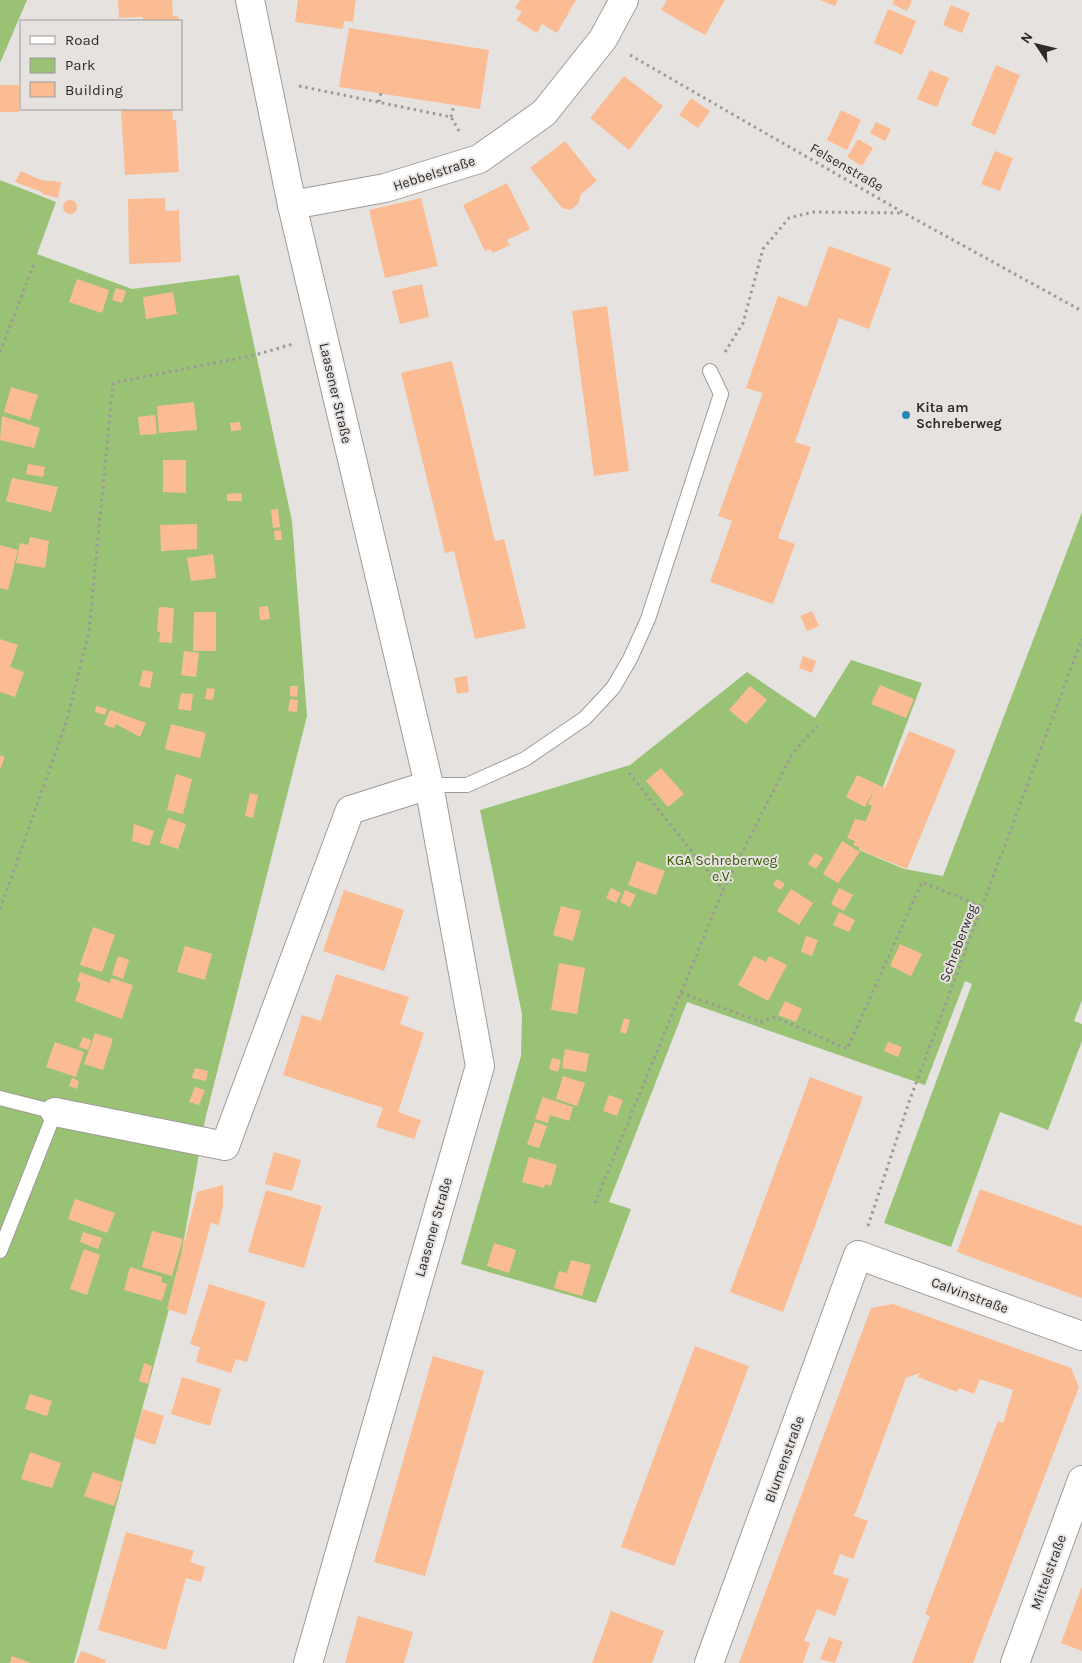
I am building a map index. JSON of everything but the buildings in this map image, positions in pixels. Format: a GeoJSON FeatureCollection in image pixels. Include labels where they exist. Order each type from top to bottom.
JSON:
{"type":"FeatureCollection","features":[{"type":"Feature","properties":{"kind":"street","name":"Laasener Straße"},"geometry":{"type":"LineString","coordinates":[[250,0],[292,205],[429,785],[480,1066],[308,1663]]}},
{"type":"Feature","properties":{"kind":"street","name":"Hebbelstraße"},"geometry":{"type":"LineString","coordinates":[[292,205],[385,188],[480,159],[544,112],[602,40],[624,0]]}},
{"type":"Feature","properties":{"kind":"street"},"geometry":{"type":"LineString","coordinates":[[55,1112],[225,1146],[350,810],[429,785]]}},
{"type":"Feature","properties":{"kind":"street","name":"Calvinstraße"},"geometry":{"type":"LineString","coordinates":[[858,1255],[1082,1336]]}},
{"type":"Feature","properties":{"kind":"street","name":"Blumenstraße"},"geometry":{"type":"LineString","coordinates":[[710,1663],[858,1255]]}},
{"type":"Feature","properties":{"kind":"street","name":"Mittelstraße"},"geometry":{"type":"LineString","coordinates":[[1015,1663],[1082,1480]]}},
{"type":"Feature","properties":{"kind":"lane"},"geometry":{"type":"LineString","coordinates":[[429,785],[467,785],[525,759],[585,718],[613,688],[630,659],[650,611],[721,394],[710,371]]}},
{"type":"Feature","properties":{"kind":"lane"},"geometry":{"type":"LineString","coordinates":[[0,1098],[55,1112],[0,1251]]}},
{"type":"Feature","properties":{"kind":"path","name":"Felsenstraße"},"geometry":{"type":"LineString","coordinates":[[602,40],[904,213],[1082,311]]}},
{"type":"Feature","properties":{"kind":"path"},"geometry":{"type":"LineString","coordinates":[[267,79],[452,117]]}},
{"type":"Feature","properties":{"kind":"path"},"geometry":{"type":"LineString","coordinates":[[379,102],[381,93]]}},
{"type":"Feature","properties":{"kind":"path"},"geometry":{"type":"LineString","coordinates":[[454,105],[452,117],[461,136],[480,159]]}},
{"type":"Feature","properties":{"kind":"path"},"geometry":{"type":"LineString","coordinates":[[710,371],[728,349],[743,323],[763,250],[790,218],[813,212],[904,213]]}},
{"type":"Feature","properties":{"kind":"path"},"geometry":{"type":"LineString","coordinates":[[0,352],[35,261]]}},
{"type":"Feature","properties":{"kind":"path"},"geometry":{"type":"LineString","coordinates":[[0,909],[66,723],[89,631],[112,383],[274,350]]}},
{"type":"Feature","properties":{"kind":"path","name":"Schreberweg"},"geometry":{"type":"LineString","coordinates":[[858,1255],[909,1102],[1082,639]]}},
{"type":"Feature","properties":{"kind":"path"},"geometry":{"type":"LineString","coordinates":[[595,1203],[724,890],[792,754],[817,726]]}},
{"type":"Feature","properties":{"kind":"path"},"geometry":{"type":"LineString","coordinates":[[629,773],[724,890]]}},
{"type":"Feature","properties":{"kind":"path"},"geometry":{"type":"LineString","coordinates":[[681,993],[762,1022],[775,1017],[847,1049],[922,882],[983,907]]}},
{"type":"Feature","properties":{"kind":"green space"},"geometry":{"type":"Polygon","coordinates":[[[0,0],[27,0],[0,63],[0,0]]]}},
{"type":"Feature","properties":{"kind":"green space"},"geometry":{"type":"Polygon","coordinates":[[[0,180],[56,202],[37,254],[132,289],[239,275],[292,521],[307,716],[205,1120],[177,1279],[74,1663],[0,1663],[0,180]]]}},
{"type":"Feature","properties":{"kind":"green space","name":"KGA Schreberweg e.V."},"geometry":{"type":"Polygon","coordinates":[[[1082,512],[1082,1000],[1074,1021],[1082,1024],[1082,1041],[1048,1130],[1000,1112],[951,1247],[884,1223],[972,984],[965,981],[925,1085],[687,1002],[609,1202],[631,1209],[596,1303],[461,1264],[521,1056],[522,1014],[480,810],[630,765],[747,672],[815,718],[851,660],[922,683],[859,850],[904,869],[943,876],[1082,512]]]}},
{"type":"Feature","properties":{"kind":"place","name":"Kita am Schreberweg"},"geometry":{"type":"Point","coordinates":[906,415]}}]}
